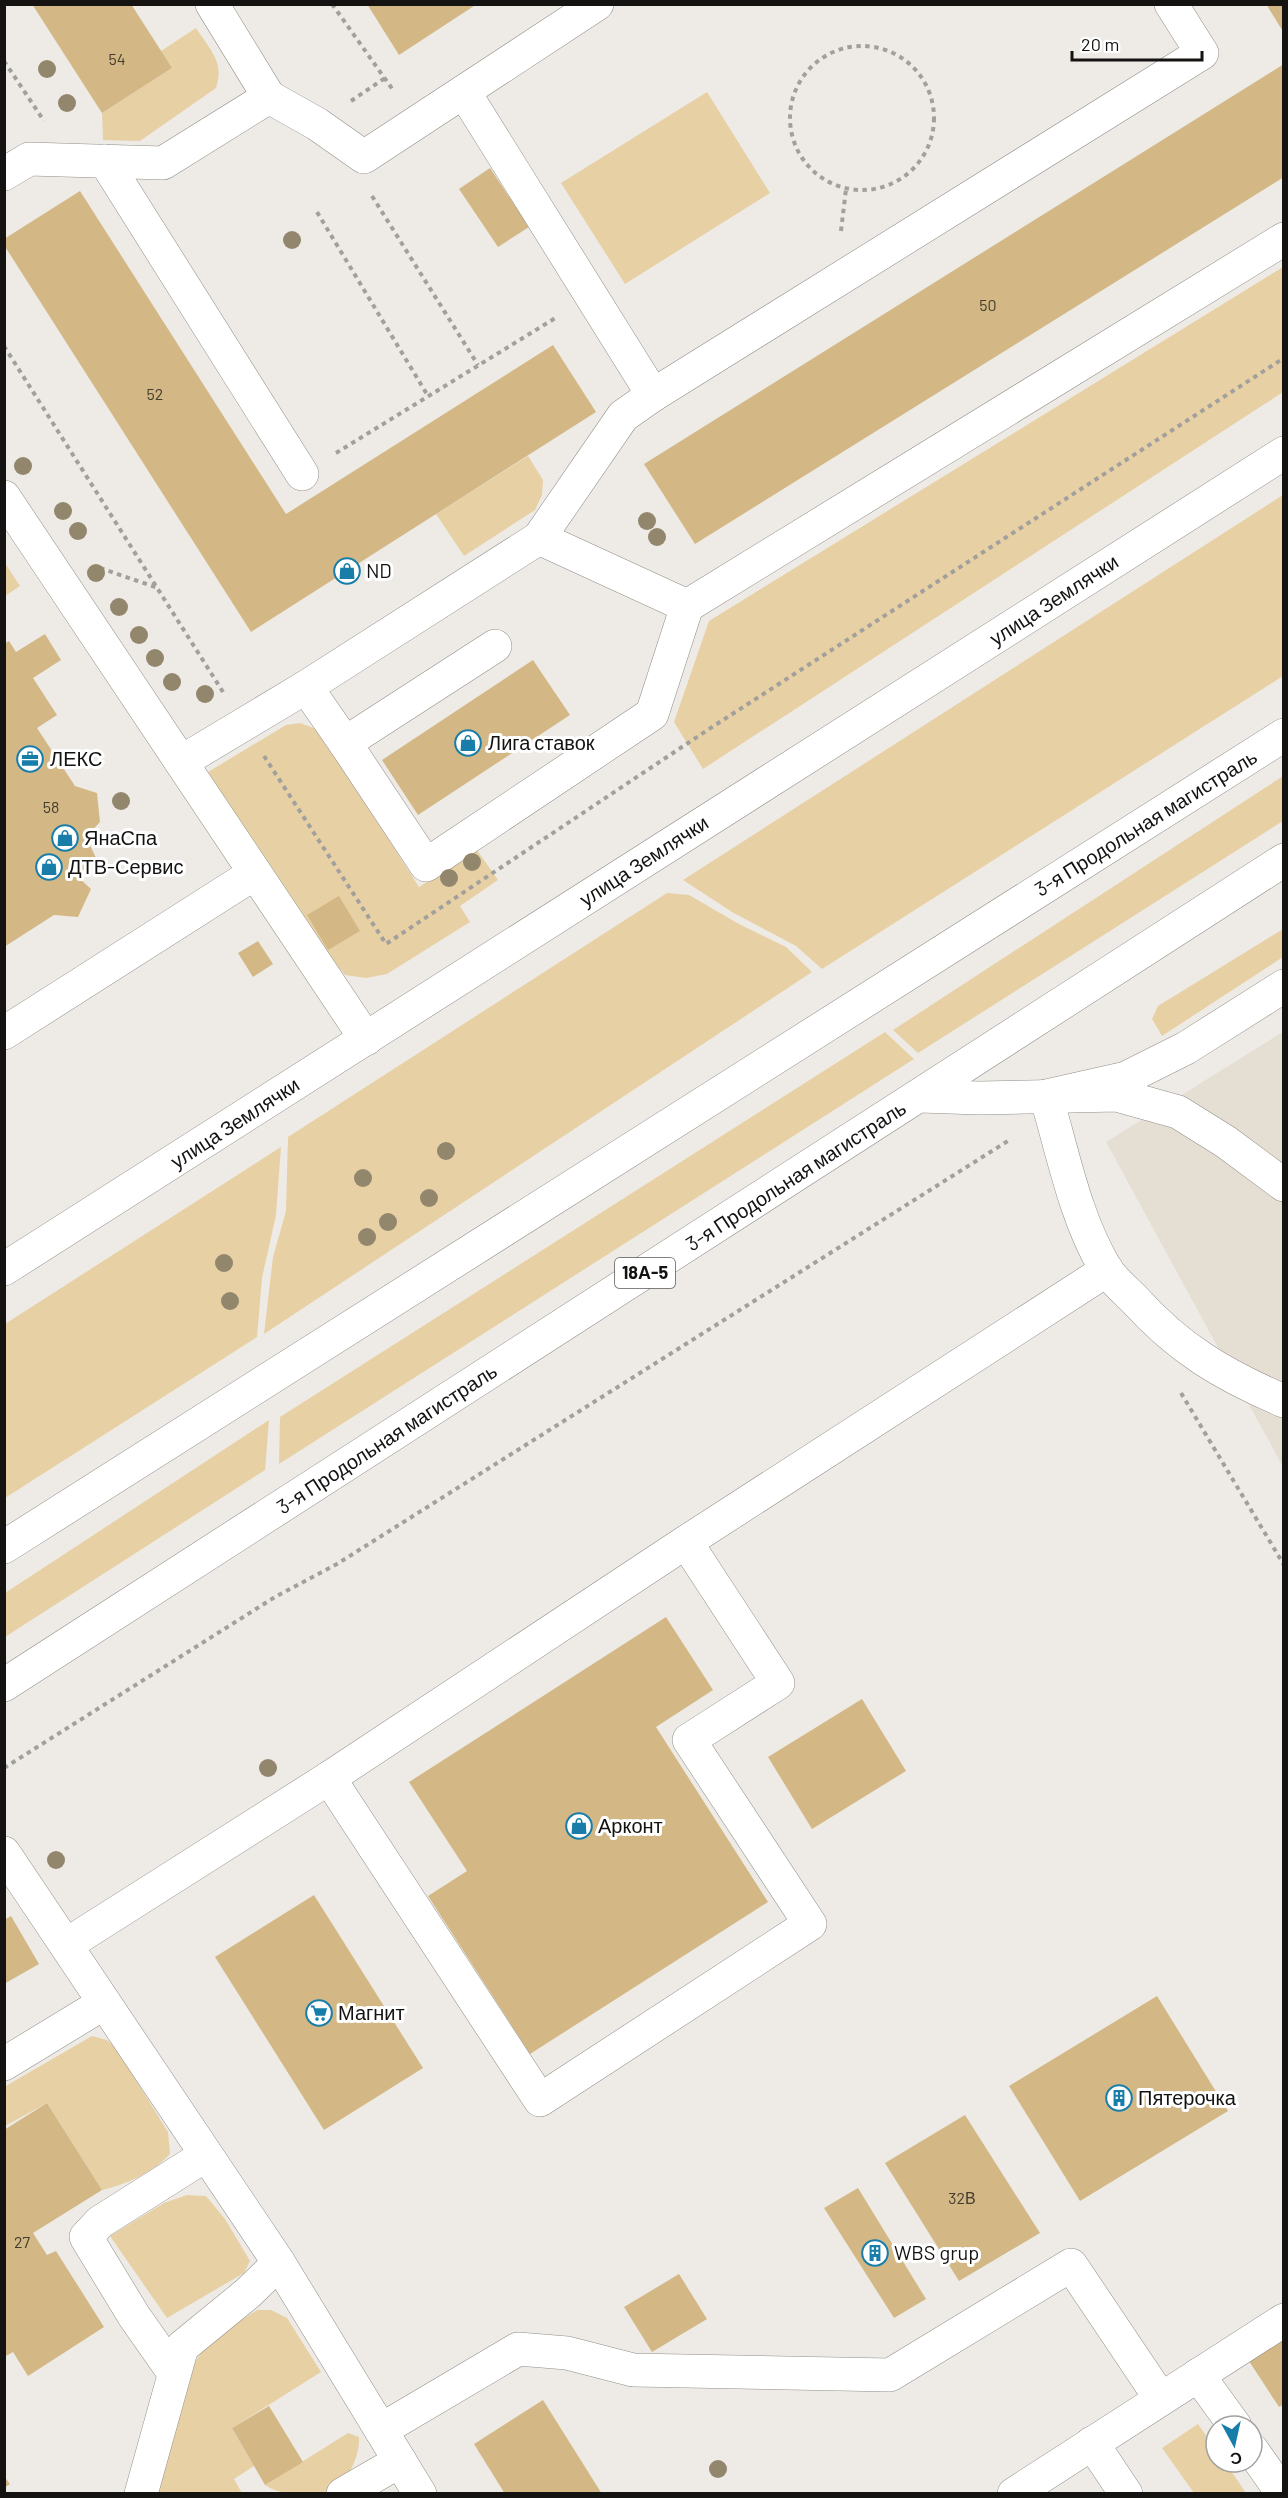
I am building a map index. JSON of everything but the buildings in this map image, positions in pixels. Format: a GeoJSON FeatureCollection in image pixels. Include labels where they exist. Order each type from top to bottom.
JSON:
{"type":"FeatureCollection","features":[{"type":"Feature","properties":{"kind":"main road"},"geometry":{"type":"LineString","coordinates":[[212,4],[269,97],[317,124],[364,157],[597,4]]}},
{"type":"Feature","properties":{"kind":"main road"},"geometry":{"type":"LineString","coordinates":[[182,762],[306,687],[539,538],[623,416],[653,395],[1202,54],[1171,4]]}},
{"type":"Feature","properties":{"kind":"main road"},"geometry":{"type":"LineString","coordinates":[[464,92],[653,395]]}},
{"type":"Feature","properties":{"kind":"main road"},"geometry":{"type":"LineString","coordinates":[[4,174],[29,159],[163,164],[269,97]]}},
{"type":"Feature","properties":{"kind":"main road"},"geometry":{"type":"LineString","coordinates":[[105,161],[302,474]]}},
{"type":"Feature","properties":{"kind":"main road"},"geometry":{"type":"LineString","coordinates":[[306,687],[426,865],[652,714],[687,606],[1284,239]]}},
{"type":"Feature","properties":{"kind":"main road","name":"улица Землячки"},"geometry":{"type":"LineString","coordinates":[[4,1269],[1284,453]]}},
{"type":"Feature","properties":{"kind":"main road"},"geometry":{"type":"LineString","coordinates":[[4,497],[366,1039]]}},
{"type":"Feature","properties":{"kind":"main road"},"geometry":{"type":"LineString","coordinates":[[539,538],[687,606]]}},
{"type":"Feature","properties":{"kind":"main road"},"geometry":{"type":"LineString","coordinates":[[345,743],[495,646]]}},
{"type":"Feature","properties":{"kind":"main road","name":"3-я Продольная магистраль"},"geometry":{"type":"LineString","coordinates":[[4,1547],[1284,735]]}},
{"type":"Feature","properties":{"kind":"main road","name":"3-я Продольная магистраль"},"geometry":{"type":"LineString","coordinates":[[4,1685],[1284,860]]}},
{"type":"Feature","properties":{"kind":"main road"},"geometry":{"type":"LineString","coordinates":[[4,1033],[255,873]]}},
{"type":"Feature","properties":{"kind":"main road"},"geometry":{"type":"LineString","coordinates":[[1046,1096],[1126,1078],[1186,1048],[1284,986]]}},
{"type":"Feature","properties":{"kind":"main road"},"geometry":{"type":"LineString","coordinates":[[920,1096],[1117,1095],[1178,1112],[1226,1142],[1284,1185]]}},
{"type":"Feature","properties":{"kind":"main road"},"geometry":{"type":"LineString","coordinates":[[1046,1096],[1084,1224],[1107,1270],[1162,1330],[1225,1374],[1284,1401]]}},
{"type":"Feature","properties":{"kind":"main road"},"geometry":{"type":"LineString","coordinates":[[66,1945],[328,1778],[686,1542],[1107,1270]]}},
{"type":"Feature","properties":{"kind":"main road"},"geometry":{"type":"LineString","coordinates":[[328,1778],[540,2100],[810,1924],[689,1740],[778,1683],[686,1542]]}},
{"type":"Feature","properties":{"kind":"main road"},"geometry":{"type":"LineString","coordinates":[[4,1853],[279,2263],[420,2493]]}},
{"type":"Feature","properties":{"kind":"main road"},"geometry":{"type":"LineString","coordinates":[[4,2064],[105,2003]]}},
{"type":"Feature","properties":{"kind":"main road"},"geometry":{"type":"LineString","coordinates":[[174,2373],[134,2316],[86,2237],[100,2222],[206,2155]]}},
{"type":"Feature","properties":{"kind":"main road"},"geometry":{"type":"LineString","coordinates":[[141,2493],[182,2347],[248,2293],[279,2263]]}},
{"type":"Feature","properties":{"kind":"main road"},"geometry":{"type":"LineString","coordinates":[[381,2430],[518,2349],[567,2353],[633,2370],[890,2375],[1071,2265],[1161,2399]]}},
{"type":"Feature","properties":{"kind":"main road"},"geometry":{"type":"LineString","coordinates":[[1014,2493],[1284,2320]]}},
{"type":"Feature","properties":{"kind":"main road"},"geometry":{"type":"LineString","coordinates":[[1198,2375],[1226,2414]]}},
{"type":"Feature","properties":{"kind":"main road"},"geometry":{"type":"LineString","coordinates":[[1092,2443],[1126,2493]]}},
{"type":"Feature","properties":{"kind":"main road"},"geometry":{"type":"LineString","coordinates":[[344,2493],[400,2460]]}},
{"type":"Feature","properties":{"kind":"main road"},"geometry":{"type":"LineString","coordinates":[[1264,2467],[1283,2493]]}},
{"type":"Feature","properties":{"kind":"path"},"geometry":{"type":"LineString","coordinates":[[332,4],[415,124]]}},
{"type":"Feature","properties":{"kind":"path"},"geometry":{"type":"LineString","coordinates":[[855,46],[877,47],[900,57],[920,74],[931,97],[934,121],[928,146],[915,167],[898,181],[871,190],[846,189],[825,180],[807,165],[795,147],[789,125],[791,102],[799,81],[814,63],[833,52],[855,46]]}},
{"type":"Feature","properties":{"kind":"path"},"geometry":{"type":"LineString","coordinates":[[4,61],[44,122]]}},
{"type":"Feature","properties":{"kind":"path"},"geometry":{"type":"LineString","coordinates":[[372,195],[477,365]]}},
{"type":"Feature","properties":{"kind":"path"},"geometry":{"type":"LineString","coordinates":[[317,212],[428,396]]}},
{"type":"Feature","properties":{"kind":"path"},"geometry":{"type":"LineString","coordinates":[[302,474],[591,296]]}},
{"type":"Feature","properties":{"kind":"path"},"geometry":{"type":"LineString","coordinates":[[4,346],[386,944],[706,731],[1284,358]]}},
{"type":"Feature","properties":{"kind":"path"},"geometry":{"type":"LineString","coordinates":[[4,1768],[275,1597],[337,1564],[1014,1137],[1046,1096]]}},
{"type":"Feature","properties":{"kind":"path"},"geometry":{"type":"LineString","coordinates":[[1180,1392],[1284,1565]]}},
{"type":"Feature","properties":{"kind":"shaded area"},"geometry":{"type":"Polygon","coordinates":[[[196,28],[217,63],[219,71],[216,88],[140,141],[103,140],[102,113],[172,68],[161,51],[196,28]]]}},
{"type":"Feature","properties":{"kind":"shaded area"},"geometry":{"type":"Polygon","coordinates":[[[707,92],[770,193],[625,284],[561,183],[707,92]]]}},
{"type":"Feature","properties":{"kind":"shaded area"},"geometry":{"type":"Polygon","coordinates":[[[1283,267],[1283,392],[703,769],[674,722],[709,621],[1283,267]]]}},
{"type":"Feature","properties":{"kind":"shaded area"},"geometry":{"type":"Polygon","coordinates":[[[528,456],[543,480],[542,495],[535,510],[464,556],[436,514],[528,456]]]}},
{"type":"Feature","properties":{"kind":"shaded area"},"geometry":{"type":"Polygon","coordinates":[[[1283,495],[1283,676],[822,969],[796,946],[732,912],[683,880],[1283,495]]]}},
{"type":"Feature","properties":{"kind":"shaded area"},"geometry":{"type":"Polygon","coordinates":[[[5,563],[20,586],[4,596],[5,563]]]}},
{"type":"Feature","properties":{"kind":"shaded area"},"geometry":{"type":"Polygon","coordinates":[[[300,723],[319,730],[419,887],[477,850],[498,880],[460,906],[470,922],[387,974],[366,978],[345,975],[331,958],[208,772],[286,725],[300,723]]]}},
{"type":"Feature","properties":{"kind":"shaded area"},"geometry":{"type":"Polygon","coordinates":[[[1283,776],[1283,821],[918,1053],[893,1030],[1283,776]]]}},
{"type":"Feature","properties":{"kind":"shaded area"},"geometry":{"type":"Polygon","coordinates":[[[667,893],[689,895],[739,924],[786,947],[812,972],[264,1334],[273,1257],[286,1211],[288,1137],[667,893]]]}},
{"type":"Feature","properties":{"kind":"shaded area"},"geometry":{"type":"Polygon","coordinates":[[[1283,929],[1283,957],[1162,1036],[1152,1019],[1158,1006],[1283,929]]]}},
{"type":"Feature","properties":{"kind":"shaded area"},"geometry":{"type":"Polygon","coordinates":[[[885,1032],[914,1059],[279,1464],[280,1417],[885,1032]]]}},
{"type":"Feature","properties":{"kind":"shaded area"},"geometry":{"type":"Polygon","coordinates":[[[1283,1032],[1283,1467],[1106,1142],[1283,1032]]]}},
{"type":"Feature","properties":{"kind":"shaded area"},"geometry":{"type":"Polygon","coordinates":[[[281,1147],[276,1215],[262,1278],[257,1337],[5,1498],[5,1324],[281,1147]]]}},
{"type":"Feature","properties":{"kind":"shaded area"},"geometry":{"type":"Polygon","coordinates":[[[269,1420],[265,1470],[5,1637],[5,1593],[269,1420]]]}},
{"type":"Feature","properties":{"kind":"shaded area"},"geometry":{"type":"Polygon","coordinates":[[[92,2036],[107,2040],[116,2048],[168,2132],[170,2154],[156,2167],[139,2177],[102,2190],[47,2103],[5,2126],[4,2087],[92,2036]]]}},
{"type":"Feature","properties":{"kind":"shaded area"},"geometry":{"type":"Polygon","coordinates":[[[187,2195],[206,2196],[225,2219],[250,2261],[244,2273],[167,2318],[110,2236],[164,2203],[187,2195]]]}},
{"type":"Feature","properties":{"kind":"shaded area"},"geometry":{"type":"Polygon","coordinates":[[[257,2310],[271,2310],[287,2318],[321,2372],[232,2428],[254,2466],[234,2479],[242,2493],[153,2494],[184,2378],[210,2340],[257,2310]]]}},
{"type":"Feature","properties":{"kind":"shaded area"},"geometry":{"type":"Polygon","coordinates":[[[1198,2424],[1204,2433],[1204,2474],[1233,2474],[1246,2493],[1194,2493],[1162,2448],[1198,2424]]]}},
{"type":"Feature","properties":{"kind":"shaded area"},"geometry":{"type":"Polygon","coordinates":[[[348,2433],[359,2437],[357,2454],[345,2478],[332,2489],[318,2494],[290,2493],[265,2485],[348,2433]]]}},
{"type":"Feature","properties":{"kind":"place","name":"ND"},"geometry":{"type":"Point","coordinates":[347,571]}},
{"type":"Feature","properties":{"kind":"place","name":"Лига ставок"},"geometry":{"type":"Point","coordinates":[468,743]}},
{"type":"Feature","properties":{"kind":"place","name":"ЛЕКС"},"geometry":{"type":"Point","coordinates":[30,759]}},
{"type":"Feature","properties":{"kind":"place","name":"ЯнаСпа"},"geometry":{"type":"Point","coordinates":[65,838]}},
{"type":"Feature","properties":{"kind":"place","name":"ДТВ-Сервис"},"geometry":{"type":"Point","coordinates":[49,867]}},
{"type":"Feature","properties":{"kind":"place","name":"Арконт"},"geometry":{"type":"Point","coordinates":[579,1826]}},
{"type":"Feature","properties":{"kind":"place","name":"Магнит"},"geometry":{"type":"Point","coordinates":[319,2013]}},
{"type":"Feature","properties":{"kind":"place","name":"Пятерочка"},"geometry":{"type":"Point","coordinates":[1119,2098]}},
{"type":"Feature","properties":{"kind":"place","name":"WBS grup"},"geometry":{"type":"Point","coordinates":[875,2253]}}]}
